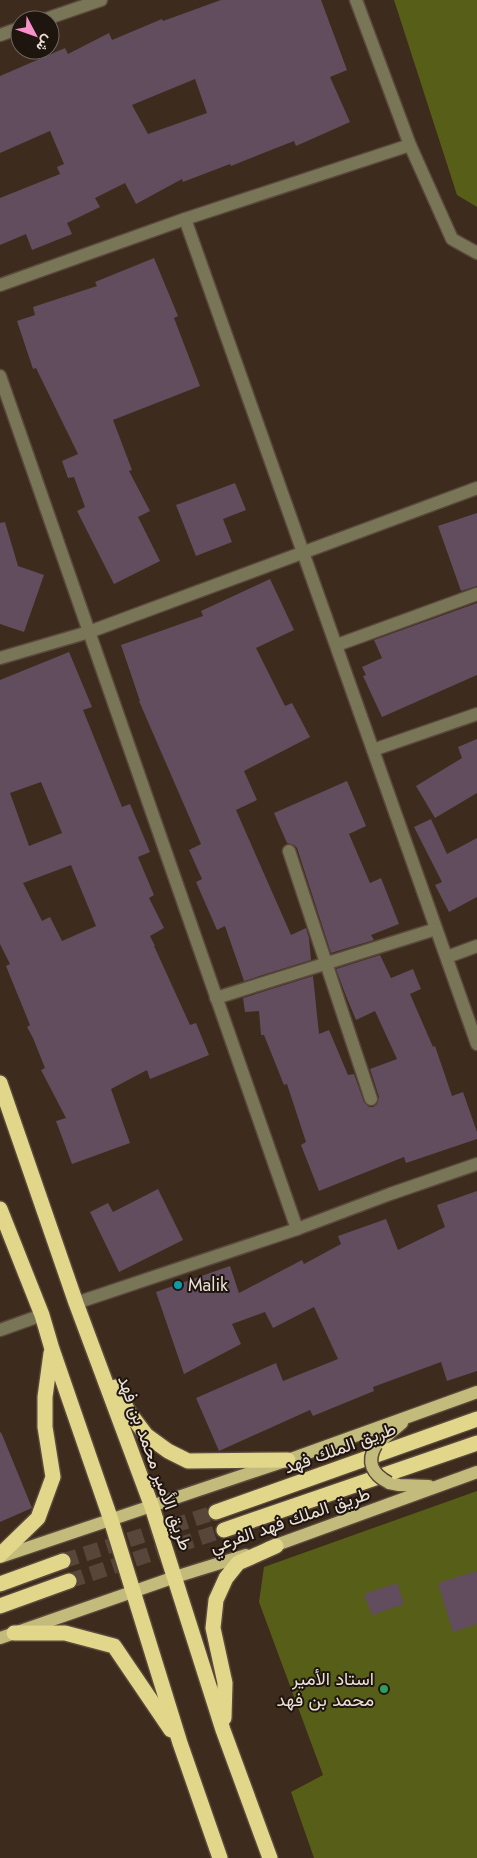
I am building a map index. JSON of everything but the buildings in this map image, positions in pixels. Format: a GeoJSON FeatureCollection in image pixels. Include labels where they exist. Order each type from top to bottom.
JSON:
{"type":"FeatureCollection","features":[{"type":"Feature","properties":{"kind":"highway","name":"طريق الأمير محمد بن فهد"},"geometry":{"type":"LineString","coordinates":[[0,1083],[76,1303],[152,1507],[176,1576],[223,1730],[270,1858]]}},
{"type":"Feature","properties":{"kind":"highway"},"geometry":{"type":"LineString","coordinates":[[0,1208],[42,1315],[134,1591],[180,1743],[220,1858]]}},
{"type":"Feature","properties":{"kind":"highway"},"geometry":{"type":"LineString","coordinates":[[88,1336],[128,1411],[146,1435],[168,1451],[188,1461],[288,1460]]}},
{"type":"Feature","properties":{"kind":"highway"},"geometry":{"type":"LineString","coordinates":[[0,1556],[38,1518],[53,1478],[45,1426],[46,1397],[52,1349]]}},
{"type":"Feature","properties":{"kind":"highway","name":"طريق الملك فهد"},"geometry":{"type":"LineString","coordinates":[[216,1512],[477,1418]]}},
{"type":"Feature","properties":{"kind":"highway"},"geometry":{"type":"LineString","coordinates":[[224,1530],[477,1443]]}},
{"type":"Feature","properties":{"kind":"highway"},"geometry":{"type":"LineString","coordinates":[[223,1730],[225,1682],[213,1628],[216,1600],[226,1578],[238,1563],[276,1546]]}},
{"type":"Feature","properties":{"kind":"highway"},"geometry":{"type":"LineString","coordinates":[[0,1584],[63,1561]]}},
{"type":"Feature","properties":{"kind":"highway"},"geometry":{"type":"LineString","coordinates":[[0,1606],[69,1581]]}},
{"type":"Feature","properties":{"kind":"highway"},"geometry":{"type":"LineString","coordinates":[[7,1636],[66,1633],[114,1646],[180,1743]]}},
{"type":"Feature","properties":{"kind":"main road"},"geometry":{"type":"LineString","coordinates":[[0,1556],[152,1507],[477,1392]]}},
{"type":"Feature","properties":{"kind":"main road"},"geometry":{"type":"LineString","coordinates":[[412,1416],[376,1445],[371,1453],[371,1462],[375,1473],[389,1483],[436,1487]]}},
{"type":"Feature","properties":{"kind":"main road","name":"طريق الملك فهد الفرعي"},"geometry":{"type":"LineString","coordinates":[[7,1636],[176,1576],[276,1546],[477,1472]]}},
{"type":"Feature","properties":{"kind":"street"},"geometry":{"type":"LineString","coordinates":[[60,14],[101,0]]}},
{"type":"Feature","properties":{"kind":"street"},"geometry":{"type":"LineString","coordinates":[[356,0],[410,145],[452,239],[477,253]]}},
{"type":"Feature","properties":{"kind":"street"},"geometry":{"type":"LineString","coordinates":[[0,285],[185,219],[410,145]]}},
{"type":"Feature","properties":{"kind":"street"},"geometry":{"type":"LineString","coordinates":[[185,219],[477,1044]]}},
{"type":"Feature","properties":{"kind":"street"},"geometry":{"type":"LineString","coordinates":[[0,376],[298,1230]]}},
{"type":"Feature","properties":{"kind":"street"},"geometry":{"type":"LineString","coordinates":[[0,658],[89,632],[477,488]]}},
{"type":"Feature","properties":{"kind":"street"},"geometry":{"type":"LineString","coordinates":[[336,644],[477,594]]}},
{"type":"Feature","properties":{"kind":"street"},"geometry":{"type":"LineString","coordinates":[[373,750],[477,714]]}},
{"type":"Feature","properties":{"kind":"street"},"geometry":{"type":"LineString","coordinates":[[289,851],[371,1099]]}},
{"type":"Feature","properties":{"kind":"street"},"geometry":{"type":"LineString","coordinates":[[216,998],[436,929]]}},
{"type":"Feature","properties":{"kind":"street"},"geometry":{"type":"LineString","coordinates":[[447,957],[477,946]]}},
{"type":"Feature","properties":{"kind":"street"},"geometry":{"type":"LineString","coordinates":[[76,1303],[298,1230],[390,1194],[477,1164]]}},
{"type":"Feature","properties":{"kind":"street"},"geometry":{"type":"LineString","coordinates":[[0,1330],[42,1315]]}},
{"type":"Feature","properties":{"kind":"green space"},"geometry":{"type":"Polygon","coordinates":[[[394,0],[477,0],[477,207],[457,195],[394,0]]]}},
{"type":"Feature","properties":{"kind":"green space","name":"استاد الأمير محمد بن فهد"},"geometry":{"type":"Polygon","coordinates":[[[477,1491],[477,1858],[314,1858],[291,1792],[323,1775],[259,1602],[264,1567],[477,1491]]]}},
{"type":"Feature","properties":{"kind":"tunnel"},"geometry":{"type":"LineString","coordinates":[[63,1561],[216,1512]]}},
{"type":"Feature","properties":{"kind":"tunnel"},"geometry":{"type":"LineString","coordinates":[[69,1581],[224,1530]]}},
{"type":"Feature","properties":{"kind":"place","name":"Malik"},"geometry":{"type":"Point","coordinates":[178,1285]}},
{"type":"Feature","properties":{"kind":"place","name":"استاد الأمير محمد بن فهد"},"geometry":{"type":"Point","coordinates":[384,1689]}}]}
